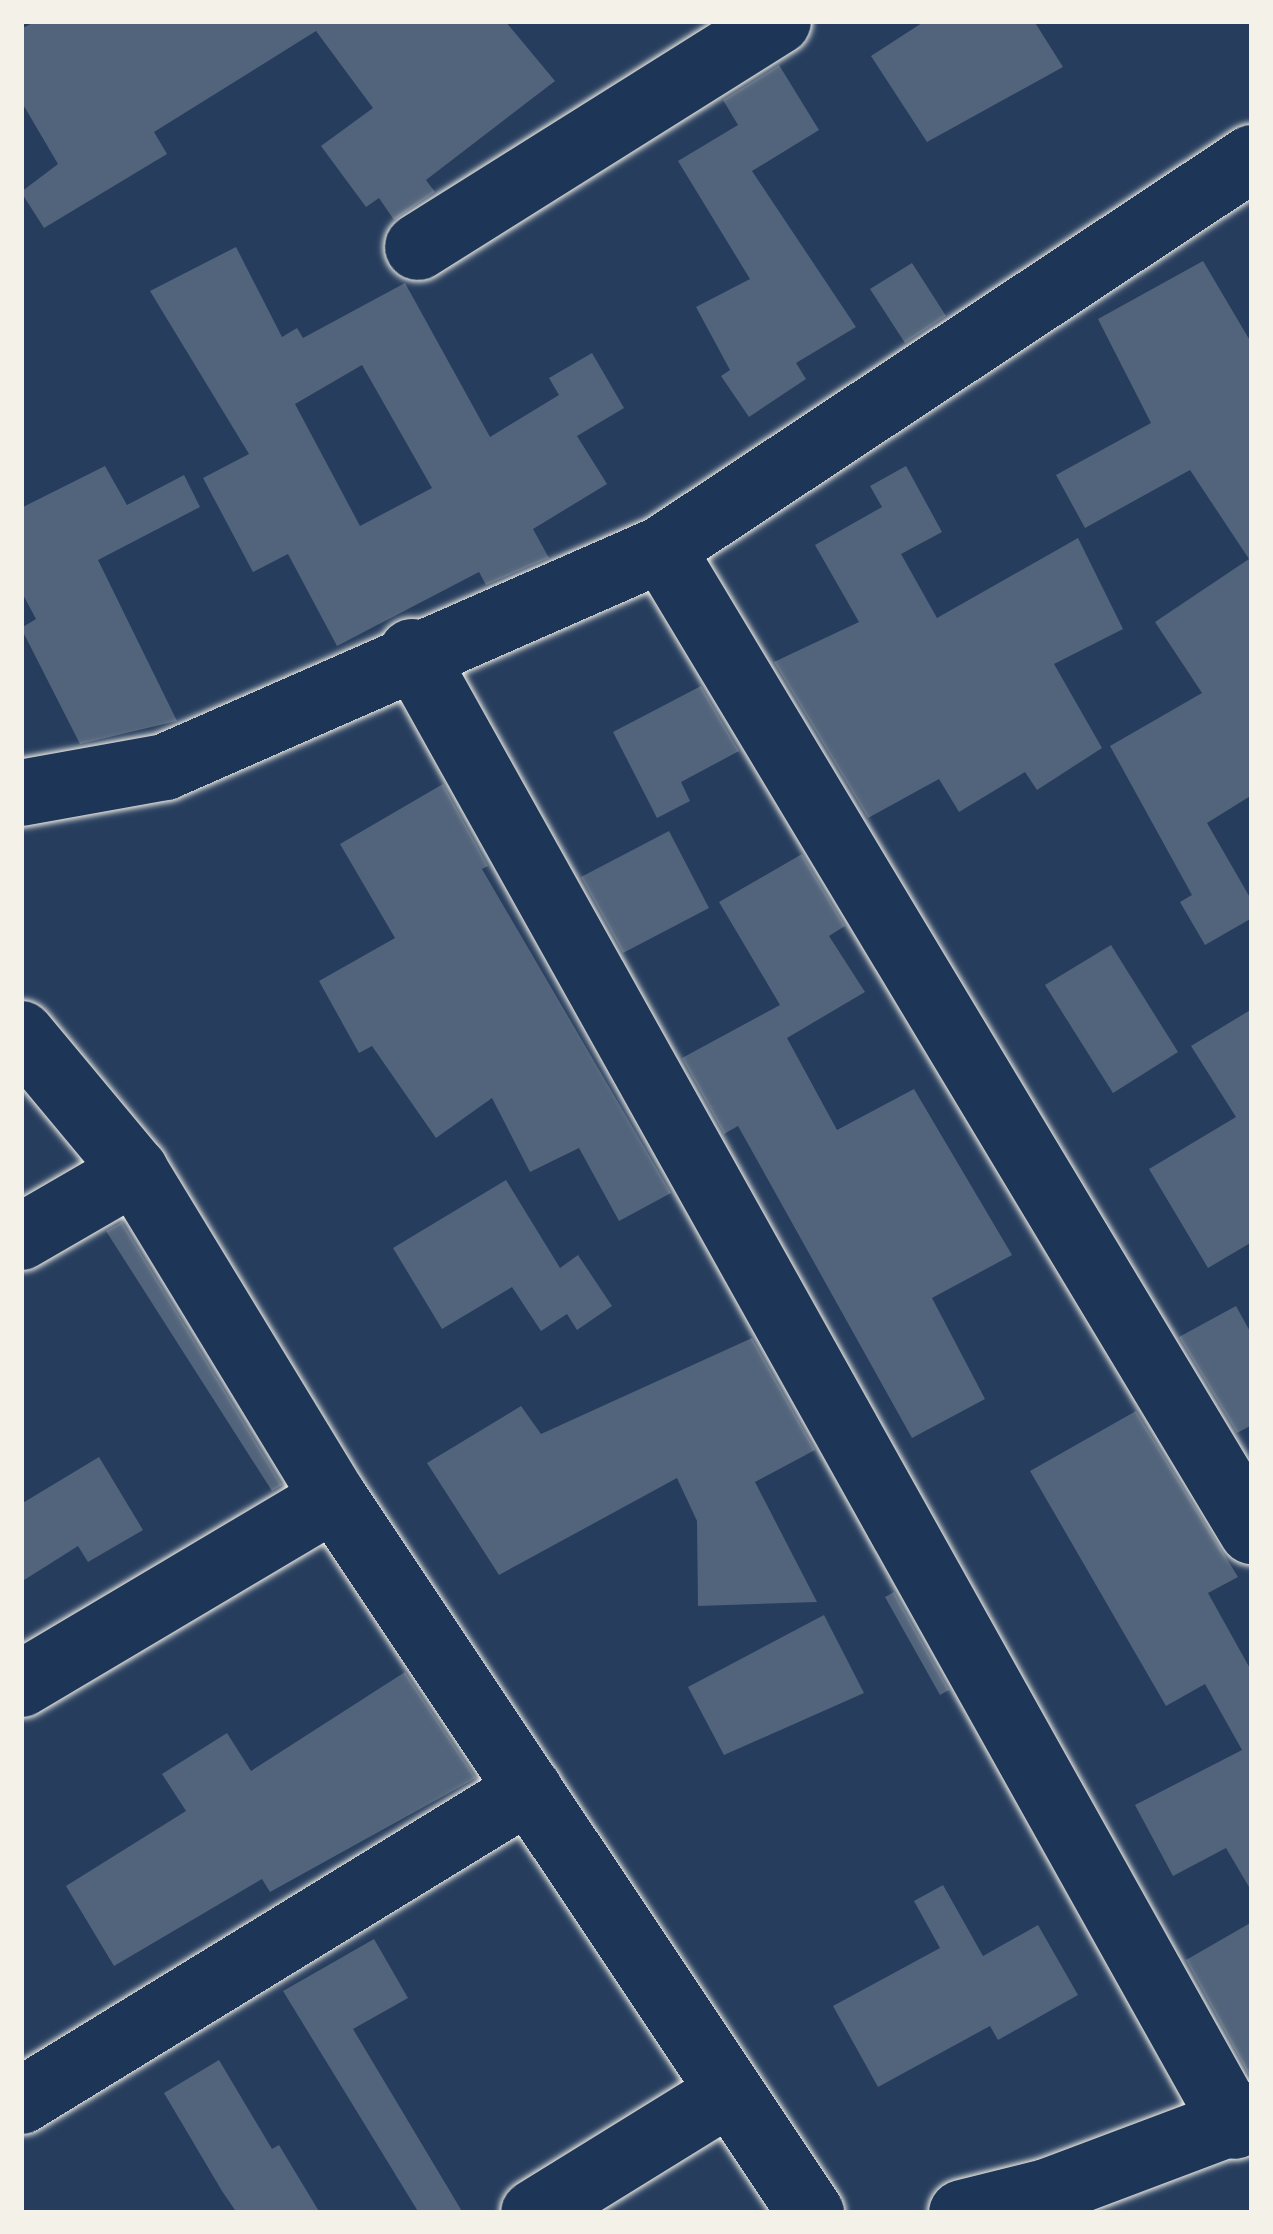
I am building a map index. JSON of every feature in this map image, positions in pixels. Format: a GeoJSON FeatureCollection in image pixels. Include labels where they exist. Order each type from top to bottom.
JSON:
{"type":"FeatureCollection","features":[{"type":"Feature","properties":{"kind":"street"},"geometry":{"type":"LineString","coordinates":[[418,247],[778,21]]}},
{"type":"Feature","properties":{"kind":"street"},"geometry":{"type":"LineString","coordinates":[[21,793],[165,766],[412,652],[662,549],[1252,158]]}},
{"type":"Feature","properties":{"kind":"street"},"geometry":{"type":"LineString","coordinates":[[662,549],[1252,1532]]}},
{"type":"Feature","properties":{"kind":"street"},"geometry":{"type":"LineString","coordinates":[[412,652],[1244,2120],[962,2213]]}},
{"type":"Feature","properties":{"kind":"street"},"geometry":{"type":"LineString","coordinates":[[21,1034],[135,1171],[334,1498],[727,2094],[811,2213]]}},
{"type":"Feature","properties":{"kind":"street"},"geometry":{"type":"LineString","coordinates":[[21,1238],[135,1171]]}},
{"type":"Feature","properties":{"kind":"street"},"geometry":{"type":"LineString","coordinates":[[21,1684],[334,1498]]}},
{"type":"Feature","properties":{"kind":"street"},"geometry":{"type":"LineString","coordinates":[[21,2101],[529,1790]]}},
{"type":"Feature","properties":{"kind":"street"},"geometry":{"type":"LineString","coordinates":[[534,2213],[727,2094]]}},
{"type":"Feature","properties":{"kind":"building"},"geometry":{"type":"Polygon","coordinates":[[[36,21],[505,21],[555,81],[426,180],[435,192],[394,220],[379,198],[366,207],[321,146],[373,108],[316,31],[154,132],[167,154],[44,228],[21,192],[58,164],[21,101],[21,29],[36,21]]]}},
{"type":"Feature","properties":{"kind":"building"},"geometry":{"type":"Polygon","coordinates":[[[925,21],[1034,21],[1063,67],[927,142],[871,56],[925,21]]]}},
{"type":"Feature","properties":{"kind":"building"},"geometry":{"type":"Polygon","coordinates":[[[779,65],[819,130],[752,171],[856,327],[796,363],[806,379],[749,417],[721,376],[730,370],[696,307],[750,279],[678,161],[738,125],[723,100],[779,65]]]}},
{"type":"Feature","properties":{"kind":"building"},"geometry":{"type":"Polygon","coordinates":[[[236,247],[282,337],[297,328],[303,338],[405,283],[490,437],[559,395],[549,378],[592,353],[624,408],[577,436],[607,484],[533,529],[549,558],[486,585],[479,572],[337,646],[288,554],[253,572],[203,478],[249,454],[150,291],[236,247]],[[362,365],[295,404],[360,526],[432,488],[362,365]]]}},
{"type":"Feature","properties":{"kind":"building"},"geometry":{"type":"Polygon","coordinates":[[[1203,261],[1252,344],[1252,795],[1207,823],[1252,901],[1252,918],[1205,945],[1180,902],[1192,895],[1110,746],[1202,693],[1155,622],[1249,559],[1190,470],[1085,528],[1056,475],[1151,423],[1098,319],[1203,261]]]}},
{"type":"Feature","properties":{"kind":"building"},"geometry":{"type":"Polygon","coordinates":[[[912,263],[946,316],[905,343],[870,289],[912,263]]]}},
{"type":"Feature","properties":{"kind":"building"},"geometry":{"type":"Polygon","coordinates":[[[105,466],[127,505],[184,475],[200,507],[98,560],[177,721],[80,744],[21,628],[36,619],[21,591],[21,508],[105,466]]]}},
{"type":"Feature","properties":{"kind":"building"},"geometry":{"type":"Polygon","coordinates":[[[906,466],[942,532],[901,554],[937,618],[1078,538],[1123,629],[1054,664],[1102,748],[1037,790],[1025,772],[959,812],[939,779],[868,818],[774,662],[859,622],[815,545],[882,507],[870,486],[906,466]]]}},
{"type":"Feature","properties":{"kind":"building"},"geometry":{"type":"Polygon","coordinates":[[[701,686],[739,751],[681,782],[690,801],[657,818],[613,732],[701,686]]]}},
{"type":"Feature","properties":{"kind":"building"},"geometry":{"type":"Polygon","coordinates":[[[443,784],[488,866],[482,869],[671,1193],[619,1221],[579,1148],[530,1172],[492,1098],[436,1138],[372,1046],[359,1053],[319,981],[395,938],[340,844],[443,784]]]}},
{"type":"Feature","properties":{"kind":"building"},"geometry":{"type":"Polygon","coordinates":[[[669,831],[709,908],[623,953],[581,877],[669,831]]]}},
{"type":"Feature","properties":{"kind":"building"},"geometry":{"type":"Polygon","coordinates":[[[802,854],[845,926],[829,936],[865,992],[787,1038],[837,1130],[914,1089],[1012,1255],[932,1298],[985,1399],[912,1438],[738,1126],[724,1134],[682,1058],[780,1005],[719,902],[802,854]]]}},
{"type":"Feature","properties":{"kind":"building"},"geometry":{"type":"Polygon","coordinates":[[[1111,945],[1178,1052],[1113,1093],[1045,985],[1111,945]]]}},
{"type":"Feature","properties":{"kind":"building"},"geometry":{"type":"Polygon","coordinates":[[[1252,1009],[1252,1242],[1208,1268],[1149,1169],[1236,1117],[1191,1046],[1252,1009]]]}},
{"type":"Feature","properties":{"kind":"building"},"geometry":{"type":"Polygon","coordinates":[[[506,1180],[560,1268],[578,1255],[612,1306],[577,1330],[567,1314],[541,1331],[512,1287],[442,1329],[393,1248],[506,1180]]]}},
{"type":"Feature","properties":{"kind":"building"},"geometry":{"type":"Polygon","coordinates":[[[122,1222],[282,1485],[272,1491],[106,1231],[122,1222]]]}},
{"type":"Feature","properties":{"kind":"building"},"geometry":{"type":"Polygon","coordinates":[[[1236,1306],[1252,1335],[1252,1425],[1237,1433],[1179,1337],[1236,1306]]]}},
{"type":"Feature","properties":{"kind":"building"},"geometry":{"type":"Polygon","coordinates":[[[752,1338],[815,1450],[755,1482],[817,1602],[698,1606],[697,1521],[677,1478],[499,1575],[427,1463],[521,1406],[541,1434],[752,1338]]]}},
{"type":"Feature","properties":{"kind":"building"},"geometry":{"type":"Polygon","coordinates":[[[1136,1411],[1238,1577],[1208,1593],[1252,1672],[1252,1892],[1226,1848],[1173,1876],[1135,1805],[1242,1750],[1205,1684],[1166,1706],[1030,1471],[1136,1411]]]}},
{"type":"Feature","properties":{"kind":"building"},"geometry":{"type":"Polygon","coordinates":[[[99,1457],[143,1530],[88,1562],[78,1546],[21,1582],[21,1504],[99,1457]]]}},
{"type":"Feature","properties":{"kind":"building"},"geometry":{"type":"Polygon","coordinates":[[[894,1592],[949,1690],[940,1695],[885,1597],[894,1592]]]}},
{"type":"Feature","properties":{"kind":"building"},"geometry":{"type":"Polygon","coordinates":[[[824,1615],[864,1693],[724,1755],[688,1687],[824,1615]]]}},
{"type":"Feature","properties":{"kind":"building"},"geometry":{"type":"Polygon","coordinates":[[[405,1672],[476,1778],[270,1892],[262,1879],[114,1966],[66,1886],[186,1811],[162,1774],[227,1733],[251,1771],[405,1672]]]}},
{"type":"Feature","properties":{"kind":"building"},"geometry":{"type":"Polygon","coordinates":[[[943,1885],[983,1956],[1038,1925],[1078,1995],[998,2040],[990,2026],[878,2087],[833,2006],[940,1948],[914,1901],[943,1885]]]}},
{"type":"Feature","properties":{"kind":"building"},"geometry":{"type":"Polygon","coordinates":[[[1252,1922],[1252,2078],[1251,2079],[1186,1960],[1252,1922]]]}},
{"type":"Feature","properties":{"kind":"building"},"geometry":{"type":"Polygon","coordinates":[[[374,1939],[408,1998],[353,2029],[463,2213],[419,2213],[283,1991],[374,1939]]]}},
{"type":"Feature","properties":{"kind":"building"},"geometry":{"type":"Polygon","coordinates":[[[219,2060],[272,2149],[279,2145],[320,2213],[237,2213],[222,2191],[164,2093],[219,2060]]]}}]}
